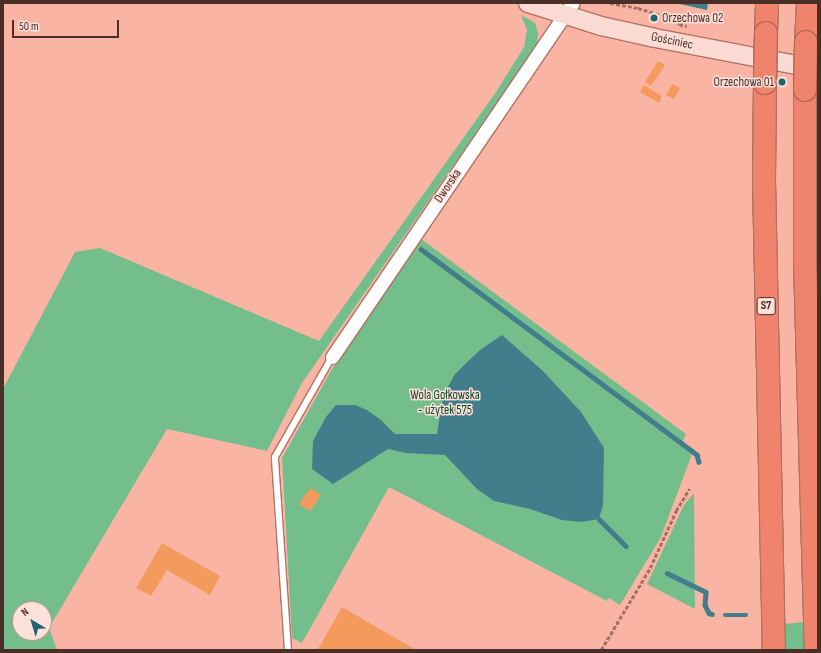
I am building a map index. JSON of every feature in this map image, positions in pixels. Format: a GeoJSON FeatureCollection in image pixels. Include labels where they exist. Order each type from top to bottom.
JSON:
{"type":"FeatureCollection","features":[{"type":"Feature","properties":{"kind":"highway","name":"S7"},"geometry":{"type":"LineString","coordinates":[[767,3],[764,181],[774,650]]}},
{"type":"Feature","properties":{"kind":"highway"},"geometry":{"type":"LineString","coordinates":[[808,3],[805,90],[805,262],[816,650]]}},
{"type":"Feature","properties":{"kind":"street","name":"Gościniec"},"geometry":{"type":"LineString","coordinates":[[528,3],[569,9],[601,26],[655,38],[818,69]]}},
{"type":"Feature","properties":{"kind":"street","name":"Dworska"},"geometry":{"type":"LineString","coordinates":[[332,357],[569,9]]}},
{"type":"Feature","properties":{"kind":"lane"},"geometry":{"type":"LineString","coordinates":[[288,650],[275,456],[332,357]]}},
{"type":"Feature","properties":{"kind":"path"},"geometry":{"type":"LineString","coordinates":[[610,3],[638,8],[674,19],[679,24]]}},
{"type":"Feature","properties":{"kind":"path"},"geometry":{"type":"LineString","coordinates":[[602,650],[650,568],[676,511],[689,489]]}},
{"type":"Feature","properties":{"kind":"green space"},"geometry":{"type":"Polygon","coordinates":[[[521,15],[535,23],[538,33],[537,45],[302,383],[267,451],[167,429],[52,623],[52,601],[12,601],[12,641],[52,641],[52,636],[57,650],[3,650],[3,389],[75,252],[100,248],[319,341],[496,92],[524,47],[527,30],[521,15]]]}},
{"type":"Feature","properties":{"kind":"green space","name":"Wola Gołkowska - użytek 575"},"geometry":{"type":"Polygon","coordinates":[[[421,239],[686,434],[681,445],[692,454],[661,537],[620,605],[609,598],[607,601],[389,487],[302,643],[292,638],[282,458],[336,362],[421,239]]]}},
{"type":"Feature","properties":{"kind":"green space"},"geometry":{"type":"Polygon","coordinates":[[[694,493],[695,609],[647,584],[684,505],[694,493]]]}},
{"type":"Feature","properties":{"kind":"green space"},"geometry":{"type":"Polygon","coordinates":[[[806,622],[808,650],[785,650],[784,624],[806,622]]]}},
{"type":"Feature","properties":{"kind":"water"},"geometry":{"type":"Polygon","coordinates":[[[675,3],[708,3],[707,10],[675,3]]]}},
{"type":"Feature","properties":{"kind":"water"},"geometry":{"type":"Polygon","coordinates":[[[502,335],[543,371],[581,412],[604,448],[603,505],[599,519],[581,522],[562,520],[530,509],[494,501],[477,489],[445,455],[406,453],[388,449],[333,484],[312,469],[313,441],[326,417],[336,405],[355,405],[367,410],[381,420],[395,434],[437,434],[443,396],[455,374],[480,350],[502,335]]]}},
{"type":"Feature","properties":{"kind":"building"},"geometry":{"type":"Polygon","coordinates":[[[658,61],[665,65],[651,86],[645,82],[658,61]]]}},
{"type":"Feature","properties":{"kind":"building"},"geometry":{"type":"Polygon","coordinates":[[[672,84],[680,88],[674,99],[666,95],[672,84]]]}},
{"type":"Feature","properties":{"kind":"building"},"geometry":{"type":"Polygon","coordinates":[[[644,85],[662,96],[659,103],[640,92],[644,85]]]}},
{"type":"Feature","properties":{"kind":"building"},"geometry":{"type":"Polygon","coordinates":[[[310,488],[321,495],[310,511],[299,504],[310,488]]]}},
{"type":"Feature","properties":{"kind":"building"},"geometry":{"type":"Polygon","coordinates":[[[162,543],[220,576],[210,595],[167,570],[151,596],[136,588],[162,543]]]}},
{"type":"Feature","properties":{"kind":"building"},"geometry":{"type":"Polygon","coordinates":[[[342,607],[416,650],[318,649],[342,607]]]}},
{"type":"Feature","properties":{"kind":"waterway"},"geometry":{"type":"LineString","coordinates":[[421,249],[697,455],[699,462]]}},
{"type":"Feature","properties":{"kind":"waterway"},"geometry":{"type":"LineString","coordinates":[[599,519],[626,546]]}},
{"type":"Feature","properties":{"kind":"waterway"},"geometry":{"type":"LineString","coordinates":[[667,573],[706,592],[705,605],[709,613],[712,614]]}},
{"type":"Feature","properties":{"kind":"waterway"},"geometry":{"type":"LineString","coordinates":[[725,615],[746,615]]}},
{"type":"Feature","properties":{"kind":"place","name":"Orzechowa 02"},"geometry":{"type":"Point","coordinates":[654,18]}},
{"type":"Feature","properties":{"kind":"place","name":"Orzechowa 01"},"geometry":{"type":"Point","coordinates":[782,82]}}]}
